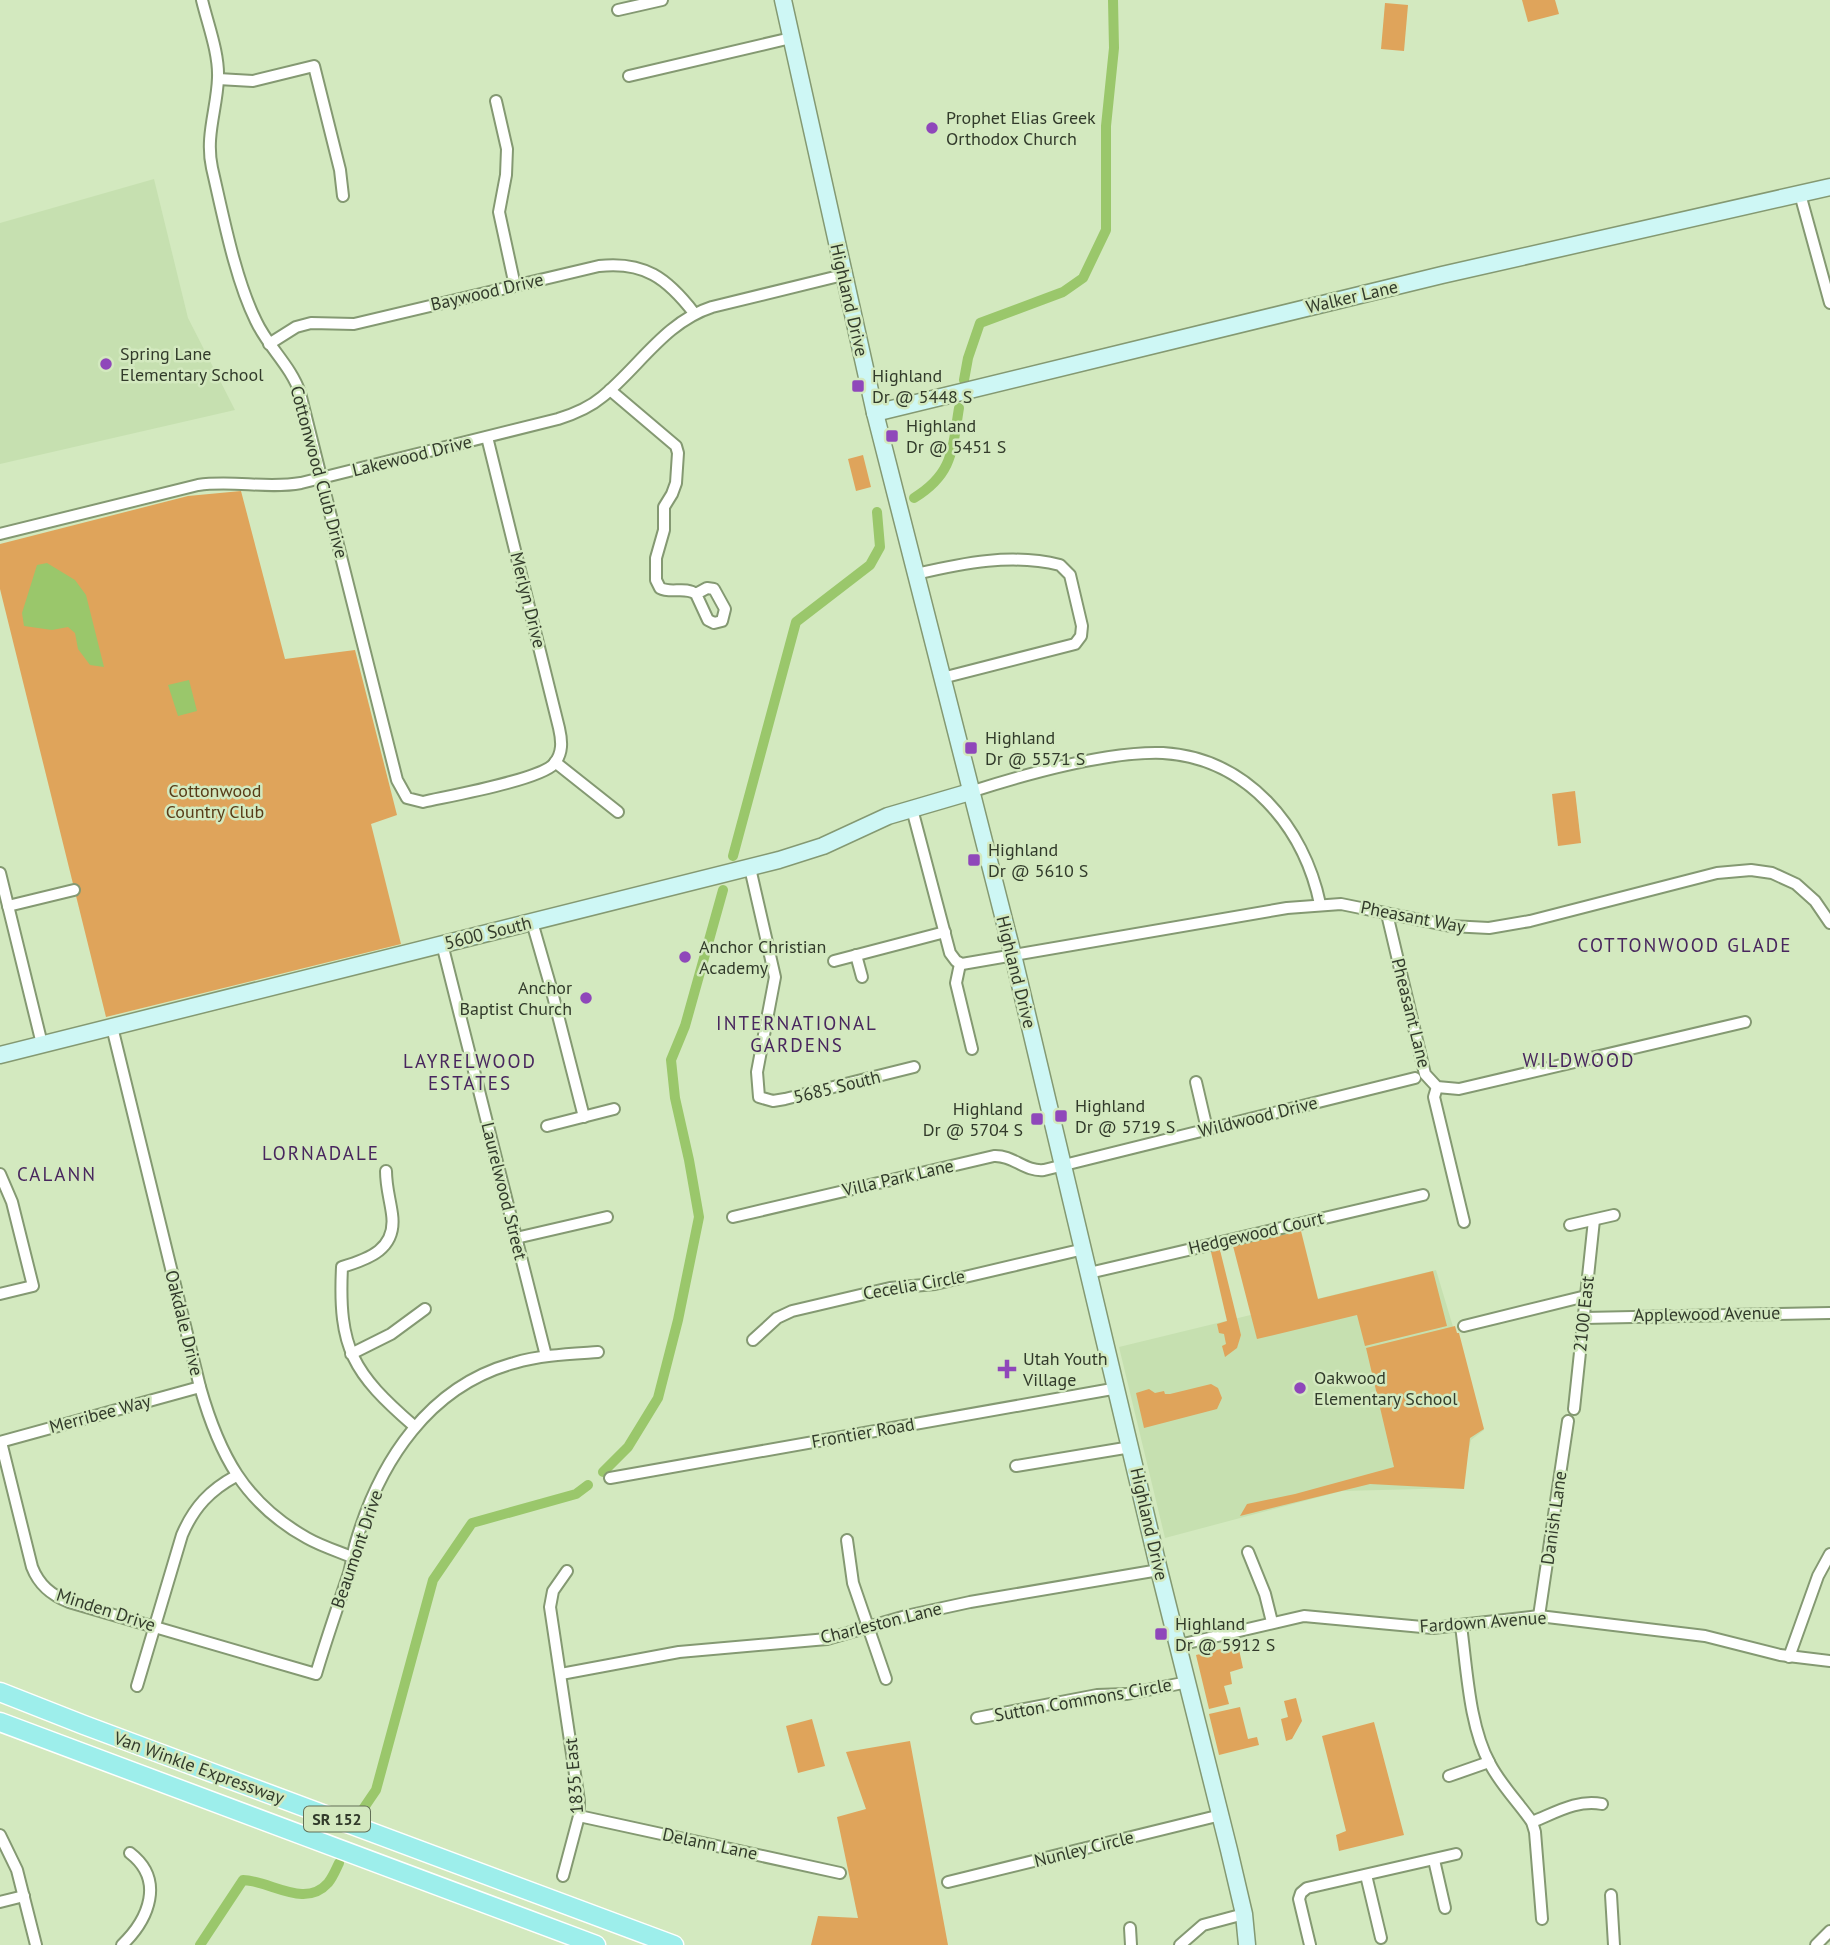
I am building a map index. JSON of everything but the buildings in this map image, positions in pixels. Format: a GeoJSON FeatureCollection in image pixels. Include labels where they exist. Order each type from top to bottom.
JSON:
{"type":"FeatureCollection","features":[{"type":"Feature","properties":{"kind":"main road","name":"Highland Drive"},"geometry":{"type":"LineString","coordinates":[[783,0],[874,413],[1013,955],[1061,1165],[1084,1249],[1159,1570],[1221,1815],[1244,1914],[1247,1945]]}},
{"type":"Feature","properties":{"kind":"main road","name":"Walker Lane"},"geometry":{"type":"LineString","coordinates":[[874,413],[1442,275],[1830,187]]}},
{"type":"Feature","properties":{"kind":"main road","name":"5600 South"},"geometry":{"type":"LineString","coordinates":[[0,1055],[750,868],[806,852],[876,821],[970,792]]}},
{"type":"Feature","properties":{"kind":"main road","name":"Van Winkle Expressway"},"geometry":{"type":"LineString","coordinates":[[0,1692],[674,1945]]}},
{"type":"Feature","properties":{"kind":"main road","name":"Van Winkle Expressway"},"geometry":{"type":"LineString","coordinates":[[0,1722],[596,1945]]}},
{"type":"Feature","properties":{"kind":"main road"},"geometry":{"type":"LineString","coordinates":[[1244,1914],[1256,1945]]}},
{"type":"Feature","properties":{"kind":"street","name":"Cottonwood Club Drive"},"geometry":{"type":"LineString","coordinates":[[202,0],[218,66],[209,141],[212,168],[244,294],[260,330],[296,380],[397,780],[407,799],[423,802],[539,774],[555,762]]}},
{"type":"Feature","properties":{"kind":"street"},"geometry":{"type":"LineString","coordinates":[[618,10],[662,0]]}},
{"type":"Feature","properties":{"kind":"street"},"geometry":{"type":"LineString","coordinates":[[629,76],[791,38]]}},
{"type":"Feature","properties":{"kind":"street"},"geometry":{"type":"LineString","coordinates":[[218,79],[253,81],[314,66],[340,170],[343,196]]}},
{"type":"Feature","properties":{"kind":"street"},"geometry":{"type":"LineString","coordinates":[[496,101],[507,149],[506,175],[499,212],[515,286]]}},
{"type":"Feature","properties":{"kind":"street"},"geometry":{"type":"LineString","coordinates":[[1800,194],[1830,303]]}},
{"type":"Feature","properties":{"kind":"street","name":"Baywood Drive"},"geometry":{"type":"LineString","coordinates":[[269,344],[296,327],[311,323],[354,324],[617,264],[651,272],[666,282],[694,313]]}},
{"type":"Feature","properties":{"kind":"street","name":"Lakewood Drive"},"geometry":{"type":"LineString","coordinates":[[0,534],[198,485],[232,483],[273,486],[321,478],[568,416],[594,403],[610,390],[668,332],[694,313],[843,275]]}},
{"type":"Feature","properties":{"kind":"street"},"geometry":{"type":"LineString","coordinates":[[610,390],[676,446],[676,483],[663,512],[664,530],[656,553],[655,578],[663,590],[688,590],[696,594]]}},
{"type":"Feature","properties":{"kind":"street","name":"Merlyn Drive"},"geometry":{"type":"LineString","coordinates":[[487,437],[559,728],[562,746],[555,762]]}},
{"type":"Feature","properties":{"kind":"street"},"geometry":{"type":"LineString","coordinates":[[916,574],[956,565],[1001,560],[1060,565],[1066,569],[1071,579],[1083,629],[1075,644],[942,678]]}},
{"type":"Feature","properties":{"kind":"street"},"geometry":{"type":"LineString","coordinates":[[970,792],[1026,776],[1131,754],[1176,755],[1208,764],[1245,783],[1283,818],[1309,865],[1320,904]]}},
{"type":"Feature","properties":{"kind":"street"},"geometry":{"type":"LineString","coordinates":[[555,762],[618,813]]}},
{"type":"Feature","properties":{"kind":"street"},"geometry":{"type":"LineString","coordinates":[[912,809],[951,955],[960,964],[956,983],[972,1049]]}},
{"type":"Feature","properties":{"kind":"street","name":"5685 South"},"geometry":{"type":"LineString","coordinates":[[750,868],[775,977],[757,1072],[759,1097],[773,1101],[785,1099],[914,1068]]}},
{"type":"Feature","properties":{"kind":"street","name":"Pheasant Way"},"geometry":{"type":"LineString","coordinates":[[960,964],[1320,904],[1351,905],[1462,928],[1501,927],[1717,873],[1751,870],[1772,873],[1796,884],[1815,901],[1830,923]]}},
{"type":"Feature","properties":{"kind":"street"},"geometry":{"type":"LineString","coordinates":[[0,873],[42,1044]]}},
{"type":"Feature","properties":{"kind":"street"},"geometry":{"type":"LineString","coordinates":[[8,906],[74,890]]}},
{"type":"Feature","properties":{"kind":"street","name":"Pheasant Lane"},"geometry":{"type":"LineString","coordinates":[[1387,914],[1425,1074],[1437,1087],[1459,1089],[1745,1022]]}},
{"type":"Feature","properties":{"kind":"street"},"geometry":{"type":"LineString","coordinates":[[532,922],[584,1117]]}},
{"type":"Feature","properties":{"kind":"street"},"geometry":{"type":"LineString","coordinates":[[834,961],[945,932]]}},
{"type":"Feature","properties":{"kind":"street","name":"Laurelwood Street"},"geometry":{"type":"LineString","coordinates":[[442,944],[546,1356]]}},
{"type":"Feature","properties":{"kind":"street"},"geometry":{"type":"LineString","coordinates":[[856,955],[862,977]]}},
{"type":"Feature","properties":{"kind":"street","name":"Oakdale Drive"},"geometry":{"type":"LineString","coordinates":[[112,1027],[200,1387],[214,1432],[236,1476],[259,1502],[309,1540],[352,1557]]}},
{"type":"Feature","properties":{"kind":"street","name":"Wildwood Drive"},"geometry":{"type":"LineString","coordinates":[[1061,1165],[1415,1078]]}},
{"type":"Feature","properties":{"kind":"street"},"geometry":{"type":"LineString","coordinates":[[1196,1082],[1208,1129]]}},
{"type":"Feature","properties":{"kind":"street"},"geometry":{"type":"LineString","coordinates":[[1437,1087],[1434,1097],[1464,1222]]}},
{"type":"Feature","properties":{"kind":"street"},"geometry":{"type":"LineString","coordinates":[[547,1126],[614,1109]]}},
{"type":"Feature","properties":{"kind":"street","name":"Villa Park Lane"},"geometry":{"type":"LineString","coordinates":[[733,1217],[995,1156],[1008,1158],[1034,1170],[1061,1165]]}},
{"type":"Feature","properties":{"kind":"street"},"geometry":{"type":"LineString","coordinates":[[386,1171],[393,1227],[387,1243],[371,1258],[342,1267],[341,1311],[351,1354],[377,1392],[414,1426]]}},
{"type":"Feature","properties":{"kind":"street"},"geometry":{"type":"LineString","coordinates":[[0,1174],[12,1202],[33,1286],[0,1294]]}},
{"type":"Feature","properties":{"kind":"street","name":"Hedgewood Court"},"geometry":{"type":"LineString","coordinates":[[1089,1273],[1423,1195]]}},
{"type":"Feature","properties":{"kind":"street"},"geometry":{"type":"LineString","coordinates":[[1570,1225],[1614,1215]]}},
{"type":"Feature","properties":{"kind":"street"},"geometry":{"type":"LineString","coordinates":[[516,1238],[607,1217]]}},
{"type":"Feature","properties":{"kind":"street","name":"2100 East"},"geometry":{"type":"LineString","coordinates":[[1574,1409],[1594,1220]]}},
{"type":"Feature","properties":{"kind":"street","name":"Cecelia Circle"},"geometry":{"type":"LineString","coordinates":[[753,1340],[777,1318],[792,1311],[890,1288],[935,1284],[1084,1249]]}},
{"type":"Feature","properties":{"kind":"street"},"geometry":{"type":"LineString","coordinates":[[1464,1326],[1586,1296]]}},
{"type":"Feature","properties":{"kind":"street"},"geometry":{"type":"LineString","coordinates":[[351,1354],[391,1334],[425,1309]]}},
{"type":"Feature","properties":{"kind":"street","name":"Applewood Avenue"},"geometry":{"type":"LineString","coordinates":[[1584,1318],[1830,1312]]}},
{"type":"Feature","properties":{"kind":"street","name":"Beaumont Drive"},"geometry":{"type":"LineString","coordinates":[[316,1674],[356,1540],[379,1484],[414,1426],[433,1406],[471,1380],[512,1363],[546,1356],[598,1352]]}},
{"type":"Feature","properties":{"kind":"street","name":"Merribee Way"},"geometry":{"type":"LineString","coordinates":[[1,1442],[200,1387]]}},
{"type":"Feature","properties":{"kind":"street","name":"Frontier Road"},"geometry":{"type":"LineString","coordinates":[[610,1478],[1118,1388]]}},
{"type":"Feature","properties":{"kind":"street","name":"Danish Lane"},"geometry":{"type":"LineString","coordinates":[[1539,1616],[1568,1421]]}},
{"type":"Feature","properties":{"kind":"street","name":"Minden Drive"},"geometry":{"type":"LineString","coordinates":[[1,1442],[32,1567],[44,1586],[55,1596],[316,1674]]}},
{"type":"Feature","properties":{"kind":"street"},"geometry":{"type":"LineString","coordinates":[[1016,1466],[1131,1447]]}},
{"type":"Feature","properties":{"kind":"street"},"geometry":{"type":"LineString","coordinates":[[137,1686],[182,1535],[191,1514],[220,1484],[236,1476]]}},
{"type":"Feature","properties":{"kind":"street"},"geometry":{"type":"LineString","coordinates":[[847,1540],[851,1574],[886,1679]]}},
{"type":"Feature","properties":{"kind":"street"},"geometry":{"type":"LineString","coordinates":[[1248,1552],[1265,1594],[1272,1622]]}},
{"type":"Feature","properties":{"kind":"street"},"geometry":{"type":"LineString","coordinates":[[1789,1657],[1818,1576],[1830,1554]]}},
{"type":"Feature","properties":{"kind":"street","name":"Charleston Lane"},"geometry":{"type":"LineString","coordinates":[[561,1674],[679,1652],[815,1641],[970,1602],[1159,1570]]}},
{"type":"Feature","properties":{"kind":"street","name":"1835 East"},"geometry":{"type":"LineString","coordinates":[[564,1876],[579,1816],[576,1769],[550,1607],[553,1591],[566,1571]]}},
{"type":"Feature","properties":{"kind":"street","name":"Fardown Avenue"},"geometry":{"type":"LineString","coordinates":[[1179,1645],[1272,1622],[1311,1616],[1425,1628],[1539,1616],[1705,1636],[1789,1657],[1830,1661]]}},
{"type":"Feature","properties":{"kind":"street"},"geometry":{"type":"LineString","coordinates":[[1461,1626],[1475,1721],[1489,1762],[1532,1822],[1537,1844],[1542,1919]]}},
{"type":"Feature","properties":{"kind":"street","name":"Sutton Commons Circle"},"geometry":{"type":"LineString","coordinates":[[977,1718],[1097,1695],[1127,1694],[1188,1682]]}},
{"type":"Feature","properties":{"kind":"street"},"geometry":{"type":"LineString","coordinates":[[1449,1776],[1489,1762]]}},
{"type":"Feature","properties":{"kind":"street"},"geometry":{"type":"LineString","coordinates":[[1532,1822],[1578,1804],[1602,1804]]}},
{"type":"Feature","properties":{"kind":"street","name":"Nunley Circle"},"geometry":{"type":"LineString","coordinates":[[948,1882],[1221,1815]]}},
{"type":"Feature","properties":{"kind":"street","name":"Delann Lane"},"geometry":{"type":"LineString","coordinates":[[579,1816],[840,1873]]}},
{"type":"Feature","properties":{"kind":"street"},"geometry":{"type":"LineString","coordinates":[[0,1835],[17,1870],[36,1945]]}},
{"type":"Feature","properties":{"kind":"street"},"geometry":{"type":"LineString","coordinates":[[122,1945],[140,1925],[150,1898],[147,1870],[130,1853]]}},
{"type":"Feature","properties":{"kind":"street"},"geometry":{"type":"LineString","coordinates":[[1310,1945],[1300,1893],[1307,1888],[1456,1854]]}},
{"type":"Feature","properties":{"kind":"street"},"geometry":{"type":"LineString","coordinates":[[1434,1860],[1446,1908]]}},
{"type":"Feature","properties":{"kind":"street"},"geometry":{"type":"LineString","coordinates":[[1366,1875],[1381,1938]]}},
{"type":"Feature","properties":{"kind":"street"},"geometry":{"type":"LineString","coordinates":[[1611,1895],[1614,1945]]}},
{"type":"Feature","properties":{"kind":"street"},"geometry":{"type":"LineString","coordinates":[[0,1902],[24,1896]]}},
{"type":"Feature","properties":{"kind":"street"},"geometry":{"type":"LineString","coordinates":[[1180,1945],[1203,1925],[1244,1914]]}},
{"type":"Feature","properties":{"kind":"street"},"geometry":{"type":"LineString","coordinates":[[1130,1928],[1131,1945]]}},
{"type":"Feature","properties":{"kind":"street"},"geometry":{"type":"LineString","coordinates":[[1816,1945],[1830,1931]]}},
{"type":"Feature","properties":{"kind":"shaded area","name":"Spring Lane Elementary School"},"geometry":{"type":"Polygon","coordinates":[[[154,179],[188,318],[235,410],[0,464],[0,223],[154,179]]]}},
{"type":"Feature","properties":{"kind":"shaded area"},"geometry":{"type":"Polygon","coordinates":[[[47,563],[75,580],[86,595],[104,667],[90,665],[78,649],[75,633],[68,627],[52,630],[24,626],[22,613],[37,565],[47,563]]]}},
{"type":"Feature","properties":{"kind":"shaded area"},"geometry":{"type":"Polygon","coordinates":[[[189,680],[197,711],[178,716],[168,685],[189,680]]]}},
{"type":"Feature","properties":{"kind":"shaded area","name":"Oakwood Elementary School"},"geometry":{"type":"Polygon","coordinates":[[[1436,1270],[1484,1430],[1471,1440],[1460,1488],[1342,1491],[1165,1538],[1119,1347],[1436,1270]]]}},
{"type":"Feature","properties":{"kind":"green space"},"geometry":{"type":"Polygon","coordinates":[[[1522,0],[1555,0],[1559,14],[1528,22],[1522,0]]]}},
{"type":"Feature","properties":{"kind":"green space"},"geometry":{"type":"Polygon","coordinates":[[[1385,3],[1408,5],[1404,51],[1381,49],[1385,3]]]}},
{"type":"Feature","properties":{"kind":"green space"},"geometry":{"type":"Polygon","coordinates":[[[863,455],[871,487],[856,491],[848,459],[863,455]]]}},
{"type":"Feature","properties":{"kind":"green space","name":"Cottonwood Country Club"},"geometry":{"type":"Polygon","coordinates":[[[241,491],[285,659],[355,650],[397,815],[371,824],[401,944],[106,1017],[0,589],[0,544],[188,496],[241,491]]]}},
{"type":"Feature","properties":{"kind":"green space"},"geometry":{"type":"Polygon","coordinates":[[[1575,791],[1581,843],[1558,846],[1552,794],[1575,791]]]}},
{"type":"Feature","properties":{"kind":"green space"},"geometry":{"type":"Polygon","coordinates":[[[1301,1231],[1318,1299],[1433,1271],[1447,1326],[1365,1346],[1357,1315],[1257,1339],[1233,1246],[1301,1231]]]}},
{"type":"Feature","properties":{"kind":"green space"},"geometry":{"type":"Polygon","coordinates":[[[1220,1250],[1241,1335],[1237,1348],[1225,1357],[1222,1346],[1226,1344],[1224,1334],[1219,1333],[1217,1324],[1227,1321],[1211,1252],[1220,1250]]]}},
{"type":"Feature","properties":{"kind":"green space"},"geometry":{"type":"Polygon","coordinates":[[[1455,1326],[1484,1429],[1470,1438],[1464,1489],[1370,1484],[1240,1516],[1247,1504],[1394,1467],[1366,1348],[1455,1326]]]}},
{"type":"Feature","properties":{"kind":"green space"},"geometry":{"type":"Polygon","coordinates":[[[1211,1384],[1218,1388],[1222,1398],[1217,1409],[1144,1428],[1136,1393],[1149,1389],[1155,1393],[1164,1391],[1165,1394],[1170,1394],[1211,1384]]]}},
{"type":"Feature","properties":{"kind":"green space"},"geometry":{"type":"Polygon","coordinates":[[[1238,1645],[1243,1668],[1230,1672],[1232,1684],[1224,1686],[1229,1704],[1209,1709],[1196,1655],[1238,1645]]]}},
{"type":"Feature","properties":{"kind":"green space"},"geometry":{"type":"Polygon","coordinates":[[[1296,1698],[1302,1721],[1292,1739],[1286,1741],[1281,1719],[1288,1717],[1284,1701],[1296,1698]]]}},
{"type":"Feature","properties":{"kind":"green space"},"geometry":{"type":"Polygon","coordinates":[[[1240,1707],[1248,1739],[1257,1737],[1259,1745],[1219,1755],[1209,1714],[1240,1707]]]}},
{"type":"Feature","properties":{"kind":"green space"},"geometry":{"type":"Polygon","coordinates":[[[812,1719],[825,1766],[798,1773],[786,1726],[812,1719]]]}},
{"type":"Feature","properties":{"kind":"green space"},"geometry":{"type":"Polygon","coordinates":[[[1374,1722],[1404,1835],[1339,1851],[1336,1835],[1346,1831],[1322,1736],[1374,1722]]]}},
{"type":"Feature","properties":{"kind":"green space"},"geometry":{"type":"Polygon","coordinates":[[[910,1741],[948,1945],[811,1945],[818,1916],[858,1918],[837,1817],[866,1809],[846,1752],[910,1741]]]}},
{"type":"Feature","properties":{"kind":"waterway"},"geometry":{"type":"LineString","coordinates":[[964,380],[980,323],[1063,292],[1083,278],[1106,230],[1106,126],[1114,48],[1113,0]]}},
{"type":"Feature","properties":{"kind":"waterway"},"geometry":{"type":"LineString","coordinates":[[914,498],[927,489],[944,470],[952,449],[959,408]]}},
{"type":"Feature","properties":{"kind":"waterway"},"geometry":{"type":"LineString","coordinates":[[733,856],[796,622],[870,565],[880,547],[877,512]]}},
{"type":"Feature","properties":{"kind":"waterway"},"geometry":{"type":"LineString","coordinates":[[603,1472],[628,1447],[658,1398],[678,1320],[699,1217],[675,1098],[671,1060],[685,1026],[723,890]]}},
{"type":"Feature","properties":{"kind":"waterway"},"geometry":{"type":"LineString","coordinates":[[359,1815],[376,1790],[433,1580],[472,1523],[576,1494],[588,1485]]}},
{"type":"Feature","properties":{"kind":"waterway"},"geometry":{"type":"LineString","coordinates":[[200,1945],[243,1880],[287,1892],[309,1894],[328,1883],[339,1863]]}},
{"type":"Feature","properties":{"kind":"place","name":"Prophet Elias Greek Orthodox Church"},"geometry":{"type":"Point","coordinates":[932,128]}},
{"type":"Feature","properties":{"kind":"place","name":"Spring Lane Elementary School"},"geometry":{"type":"Point","coordinates":[106,364]}},
{"type":"Feature","properties":{"kind":"place","name":"Highland Dr @ 5448 S"},"geometry":{"type":"Point","coordinates":[858,386]}},
{"type":"Feature","properties":{"kind":"place","name":"Highland Dr @ 5451 S"},"geometry":{"type":"Point","coordinates":[892,436]}},
{"type":"Feature","properties":{"kind":"place","name":"Highland Dr @ 5571 S"},"geometry":{"type":"Point","coordinates":[971,748]}},
{"type":"Feature","properties":{"kind":"place","name":"Highland Dr @ 5610 S"},"geometry":{"type":"Point","coordinates":[974,860]}},
{"type":"Feature","properties":{"kind":"place","name":"Anchor Christian Academy"},"geometry":{"type":"Point","coordinates":[685,957]}},
{"type":"Feature","properties":{"kind":"place","name":"Anchor Baptist Church"},"geometry":{"type":"Point","coordinates":[586,998]}},
{"type":"Feature","properties":{"kind":"place","name":"Highland Dr @ 5719 S"},"geometry":{"type":"Point","coordinates":[1061,1116]}},
{"type":"Feature","properties":{"kind":"place","name":"Highland Dr @ 5704 S"},"geometry":{"type":"Point","coordinates":[1037,1119]}},
{"type":"Feature","properties":{"kind":"place","name":"Utah Youth Village"},"geometry":{"type":"Point","coordinates":[1007,1369]}},
{"type":"Feature","properties":{"kind":"place","name":"Oakwood Elementary School"},"geometry":{"type":"Point","coordinates":[1300,1388]}},
{"type":"Feature","properties":{"kind":"place","name":"Highland Dr @ 5912 S"},"geometry":{"type":"Point","coordinates":[1161,1634]}},
{"type":"Feature","properties":{"kind":"district","name":"COTTONWOOD GLADE"},"geometry":{"type":"Point","coordinates":[1685,945]}},
{"type":"Feature","properties":{"kind":"district","name":"INTERNATIONAL GARDENS"},"geometry":{"type":"Point","coordinates":[797,1034]}},
{"type":"Feature","properties":{"kind":"district","name":"WILDWOOD"},"geometry":{"type":"Point","coordinates":[1579,1060]}},
{"type":"Feature","properties":{"kind":"district","name":"LAYRELWOOD ESTATES"},"geometry":{"type":"Point","coordinates":[470,1072]}},
{"type":"Feature","properties":{"kind":"district","name":"LORNADALE"},"geometry":{"type":"Point","coordinates":[321,1153]}},
{"type":"Feature","properties":{"kind":"district","name":"CALANN"},"geometry":{"type":"Point","coordinates":[57,1174]}}]}
